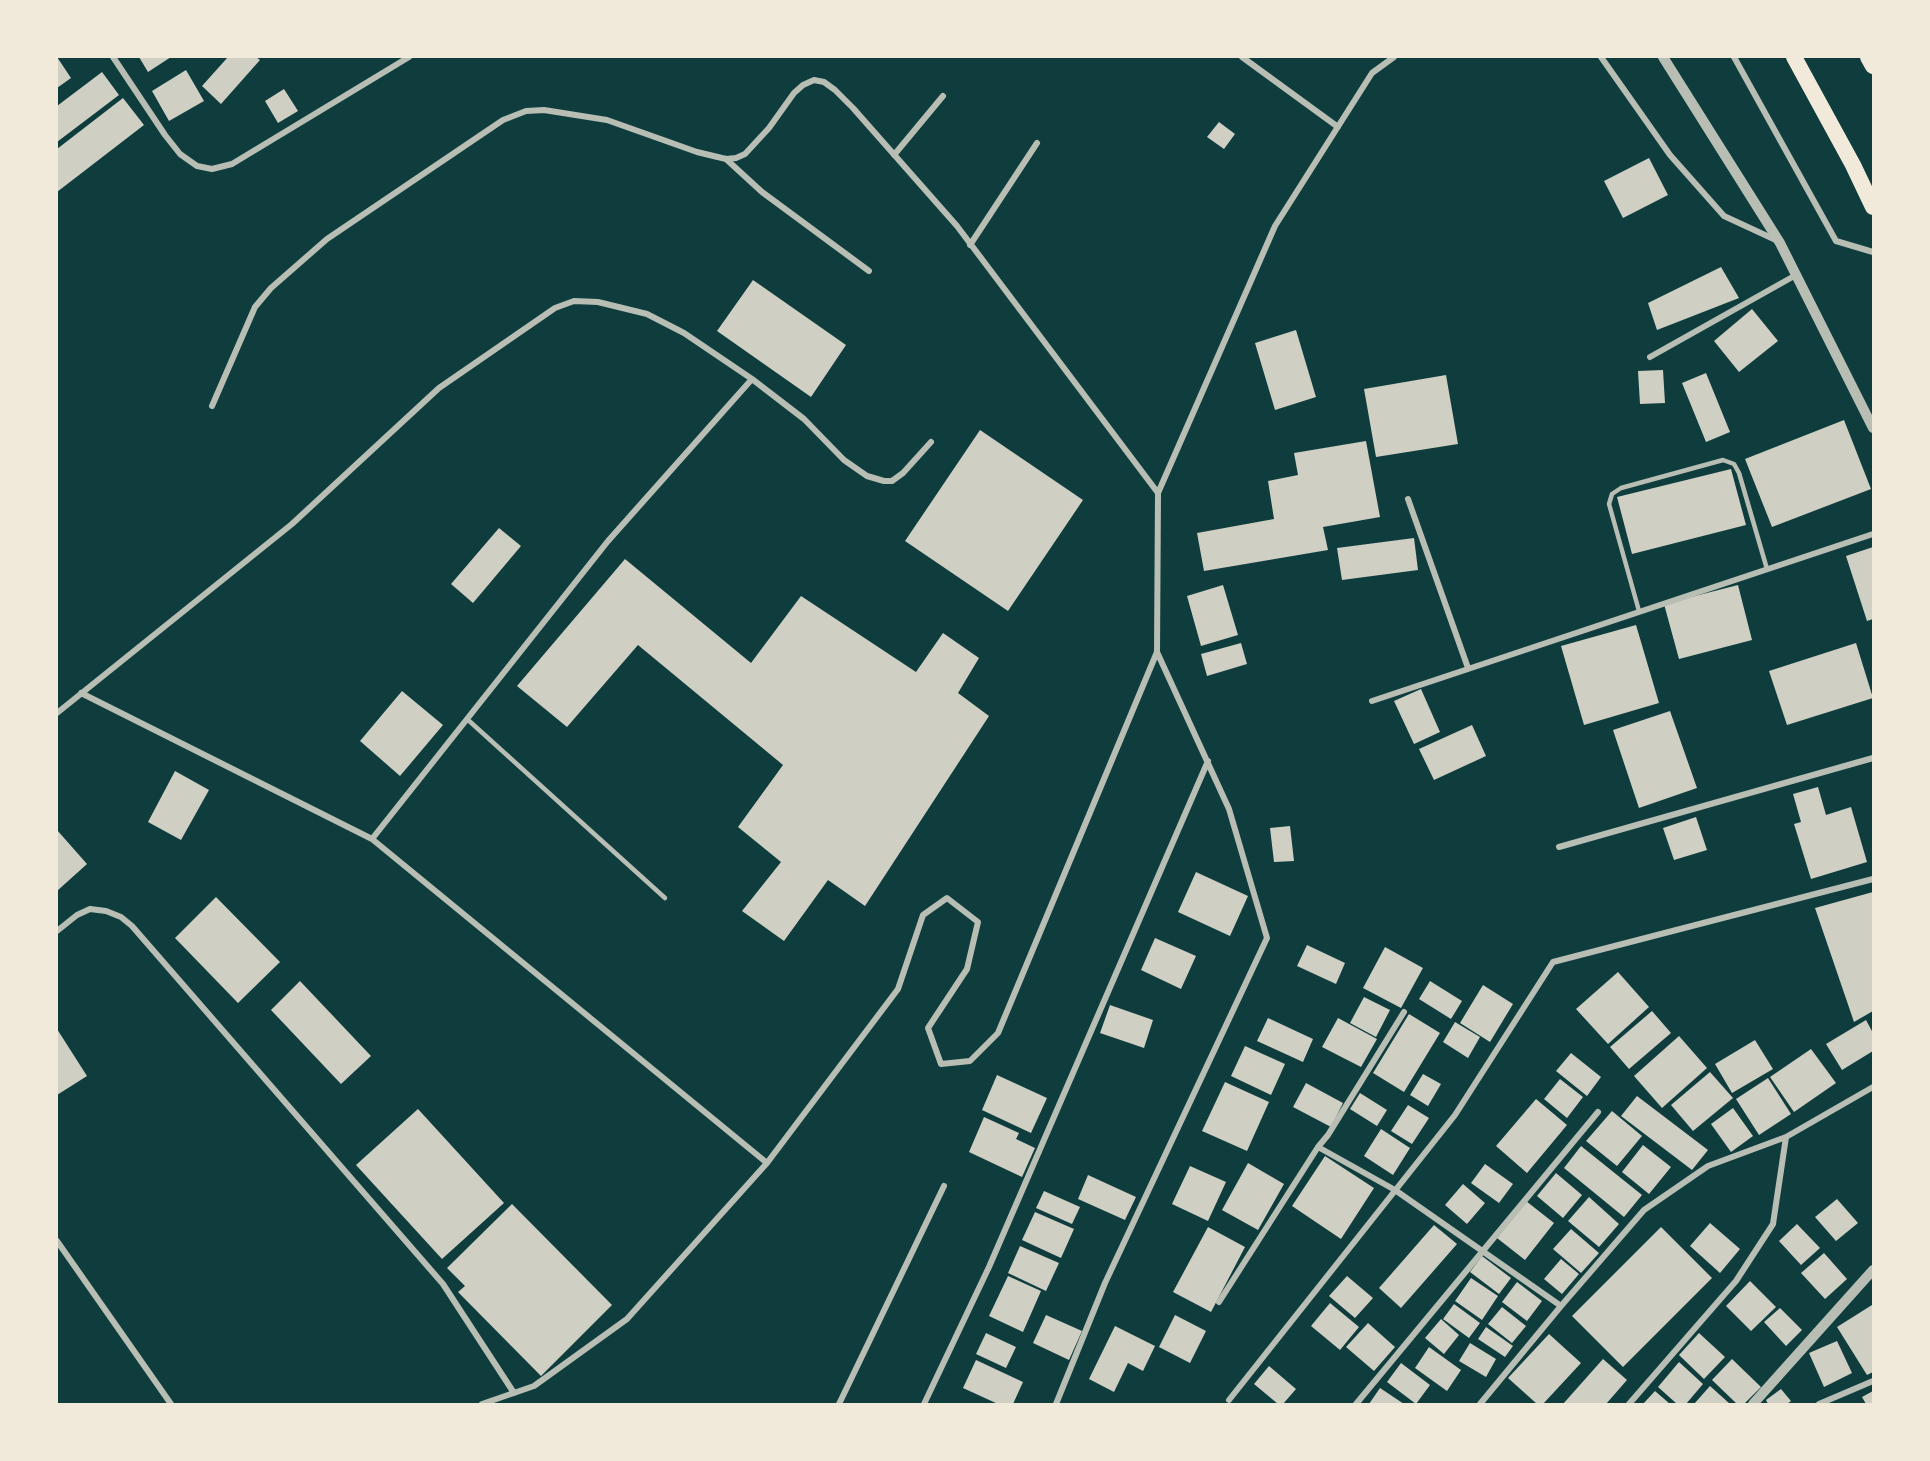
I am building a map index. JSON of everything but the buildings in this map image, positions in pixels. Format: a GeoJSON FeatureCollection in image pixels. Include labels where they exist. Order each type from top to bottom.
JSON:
{"type":"FeatureCollection","features":[{"type":"Feature","properties":{"kind":"highway"},"geometry":{"type":"LineString","coordinates":[[1794,57],[1853,165],[1873,207]]}},
{"type":"Feature","properties":{"kind":"highway"},"geometry":{"type":"LineString","coordinates":[[1868,57],[1873,66]]}},
{"type":"Feature","properties":{"kind":"street"},"geometry":{"type":"LineString","coordinates":[[113,57],[180,154],[197,166],[212,169],[232,164],[409,57]]}},
{"type":"Feature","properties":{"kind":"street"},"geometry":{"type":"LineString","coordinates":[[1242,57],[1338,127]]}},
{"type":"Feature","properties":{"kind":"street"},"geometry":{"type":"LineString","coordinates":[[482,1404],[534,1386],[627,1319],[767,1163],[898,989],[923,915],[947,898],[978,922],[967,969],[928,1028],[941,1064],[970,1061],[998,1033],[1157,652],[1158,494],[1275,226],[1372,73],[1394,57]]}},
{"type":"Feature","properties":{"kind":"street"},"geometry":{"type":"LineString","coordinates":[[1601,57],[1670,155],[1724,216],[1780,243]]}},
{"type":"Feature","properties":{"kind":"street"},"geometry":{"type":"LineString","coordinates":[[1663,57],[1780,243],[1873,428]]}},
{"type":"Feature","properties":{"kind":"street"},"geometry":{"type":"LineString","coordinates":[[1734,57],[1836,241],[1873,252]]}},
{"type":"Feature","properties":{"kind":"street"},"geometry":{"type":"LineString","coordinates":[[212,406],[255,308],[271,288],[327,239],[503,120],[526,111],[544,110],[607,120],[697,152],[736,159],[745,154],[769,128],[794,93],[803,85],[814,80],[824,82],[835,90],[970,244],[1158,494]]}},
{"type":"Feature","properties":{"kind":"street"},"geometry":{"type":"LineString","coordinates":[[894,155],[943,96]]}},
{"type":"Feature","properties":{"kind":"street"},"geometry":{"type":"LineString","coordinates":[[970,244],[1037,143]]}},
{"type":"Feature","properties":{"kind":"street"},"geometry":{"type":"LineString","coordinates":[[726,159],[762,192],[869,271]]}},
{"type":"Feature","properties":{"kind":"street"},"geometry":{"type":"LineString","coordinates":[[1650,357],[1796,275]]}},
{"type":"Feature","properties":{"kind":"street"},"geometry":{"type":"LineString","coordinates":[[57,713],[292,524],[439,387],[555,308],[574,301],[598,302],[647,314],[684,333],[752,379],[804,419],[844,460],[867,476],[884,482],[892,481],[903,474],[931,442]]}},
{"type":"Feature","properties":{"kind":"street"},"geometry":{"type":"LineString","coordinates":[[372,840],[608,541],[752,379]]}},
{"type":"Feature","properties":{"kind":"street"},"geometry":{"type":"LineString","coordinates":[[1408,499],[1468,668]]}},
{"type":"Feature","properties":{"kind":"street"},"geometry":{"type":"LineString","coordinates":[[1372,700],[1873,534]]}},
{"type":"Feature","properties":{"kind":"street"},"geometry":{"type":"LineString","coordinates":[[1056,1404],[1105,1283],[1267,938],[1229,809],[1157,652]]}},
{"type":"Feature","properties":{"kind":"street"},"geometry":{"type":"LineString","coordinates":[[81,693],[372,840],[767,1163]]}},
{"type":"Feature","properties":{"kind":"street"},"geometry":{"type":"LineString","coordinates":[[1559,847],[1873,758]]}},
{"type":"Feature","properties":{"kind":"street"},"geometry":{"type":"LineString","coordinates":[[924,1404],[989,1267],[1208,761]]}},
{"type":"Feature","properties":{"kind":"street"},"geometry":{"type":"LineString","coordinates":[[1229,1400],[1455,1115],[1553,962],[1873,879]]}},
{"type":"Feature","properties":{"kind":"street"},"geometry":{"type":"LineString","coordinates":[[57,931],[77,915],[90,909],[106,911],[132,926],[443,1284],[514,1393]]}},
{"type":"Feature","properties":{"kind":"street"},"geometry":{"type":"LineString","coordinates":[[1219,1302],[1318,1147],[1328,1135],[1404,1012]]}},
{"type":"Feature","properties":{"kind":"street"},"geometry":{"type":"LineString","coordinates":[[1480,1404],[1644,1210],[1708,1166],[1786,1137],[1873,1087]]}},
{"type":"Feature","properties":{"kind":"street"},"geometry":{"type":"LineString","coordinates":[[1356,1404],[1598,1112]]}},
{"type":"Feature","properties":{"kind":"street"},"geometry":{"type":"LineString","coordinates":[[1629,1404],[1736,1281],[1773,1224],[1786,1137]]}},
{"type":"Feature","properties":{"kind":"street"},"geometry":{"type":"LineString","coordinates":[[1318,1147],[1395,1190],[1561,1306]]}},
{"type":"Feature","properties":{"kind":"street"},"geometry":{"type":"LineString","coordinates":[[839,1404],[944,1186]]}},
{"type":"Feature","properties":{"kind":"street"},"geometry":{"type":"LineString","coordinates":[[57,1241],[171,1404]]}},
{"type":"Feature","properties":{"kind":"street"},"geometry":{"type":"LineString","coordinates":[[1753,1404],[1873,1270]]}},
{"type":"Feature","properties":{"kind":"street"},"geometry":{"type":"LineString","coordinates":[[1819,1404],[1873,1381]]}},
{"type":"Feature","properties":{"kind":"lane"},"geometry":{"type":"LineString","coordinates":[[1639,611],[1609,504],[1611,494],[1621,488],[1723,460],[1734,464],[1739,473],[1767,569]]}},
{"type":"Feature","properties":{"kind":"lane"},"geometry":{"type":"LineString","coordinates":[[467,719],[665,898]]}}]}
